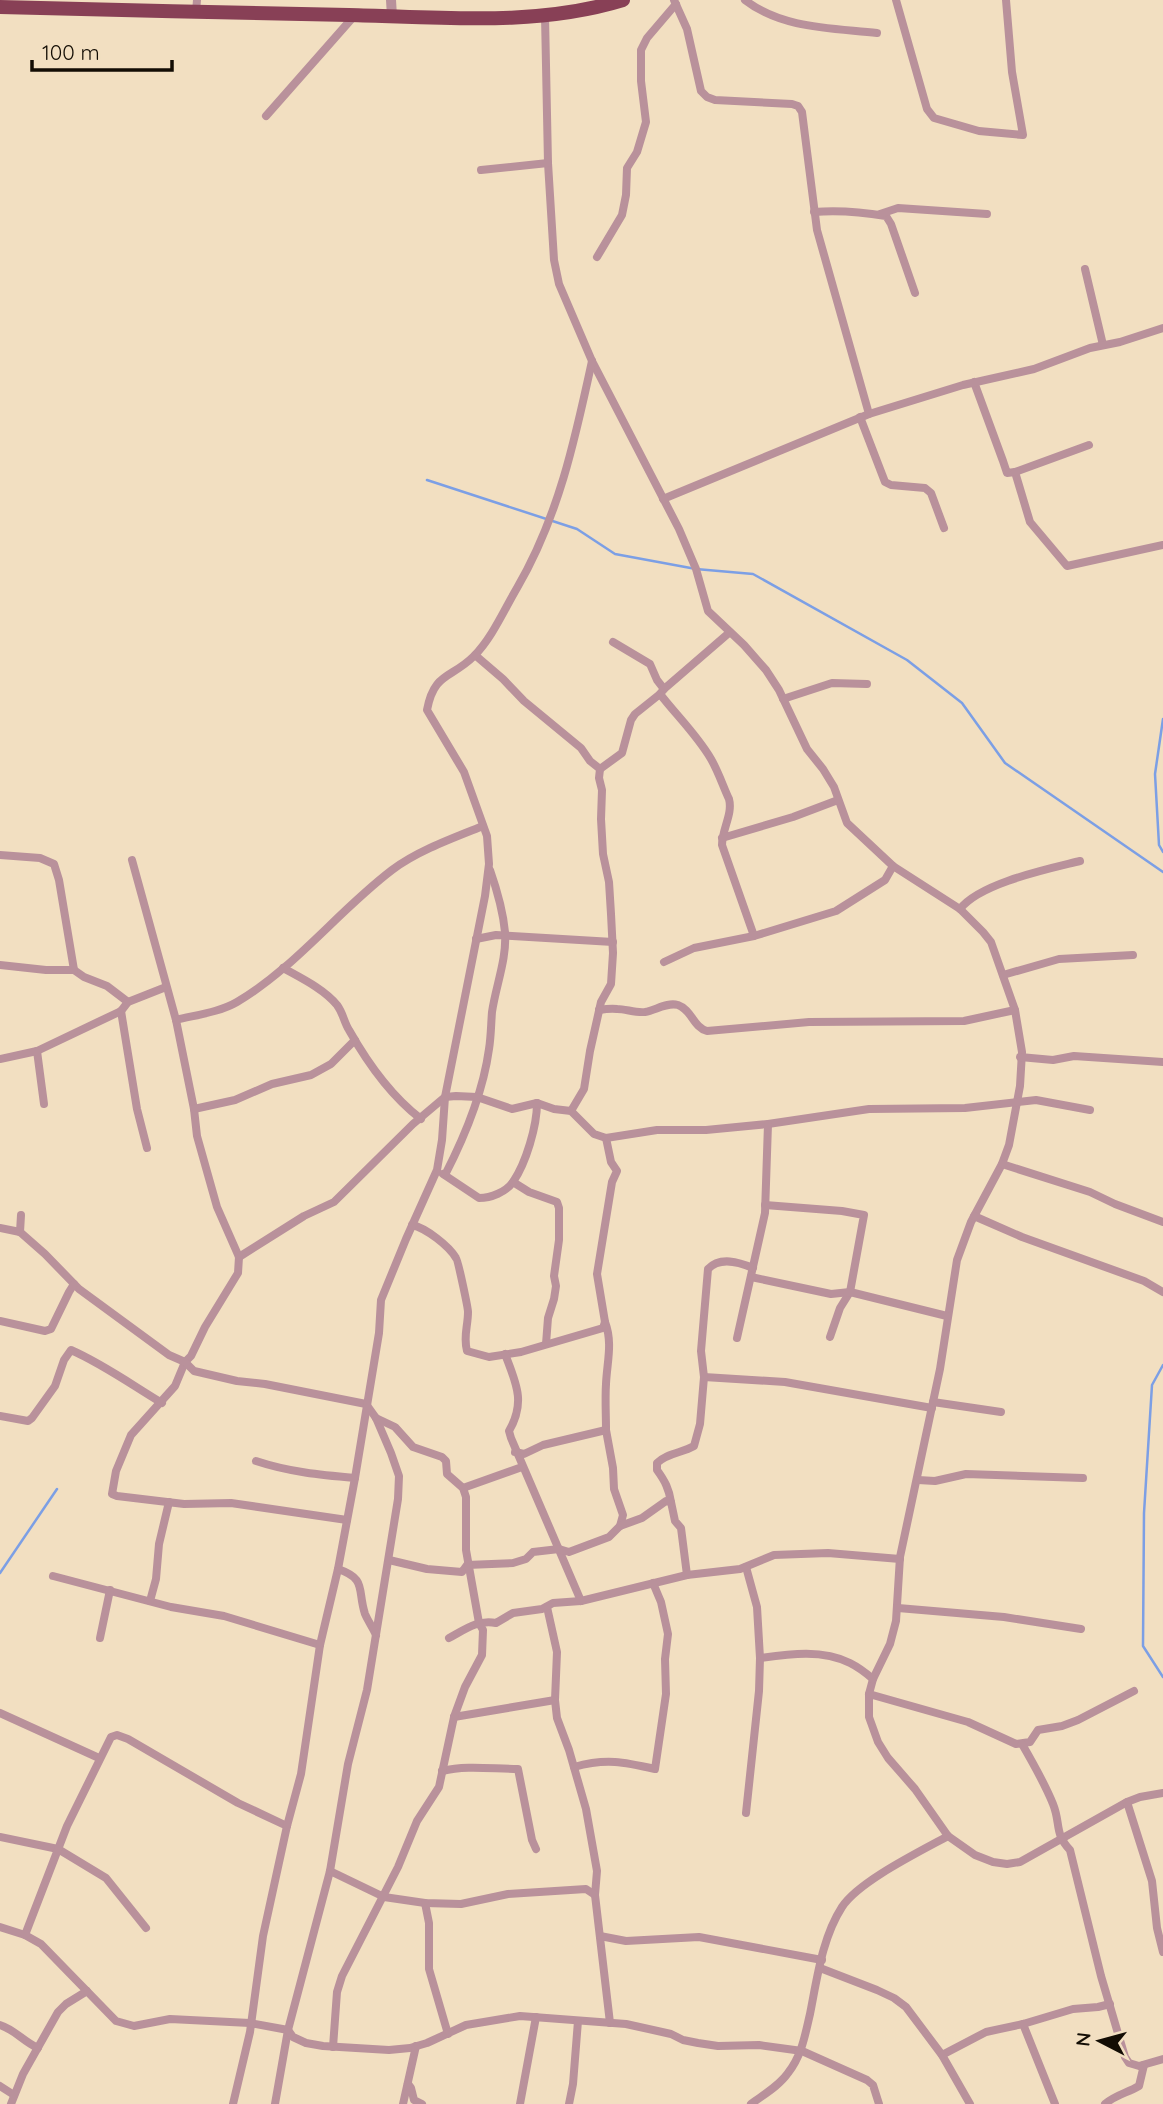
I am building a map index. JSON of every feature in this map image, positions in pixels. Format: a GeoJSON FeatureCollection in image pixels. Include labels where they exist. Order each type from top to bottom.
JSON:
{"type":"FeatureCollection","features":[{"type":"Feature","properties":{"kind":"highway"},"geometry":{"type":"LineString","coordinates":[[0,7],[197,6],[466,18],[545,16],[623,0]]}},
{"type":"Feature","properties":{"kind":"street"},"geometry":{"type":"LineString","coordinates":[[391,0],[392,16]]}},
{"type":"Feature","properties":{"kind":"street"},"geometry":{"type":"LineString","coordinates":[[745,0],[759,11],[796,23],[877,33]]}},
{"type":"Feature","properties":{"kind":"street"},"geometry":{"type":"LineString","coordinates":[[896,0],[927,109],[934,118],[979,131],[1023,135],[1012,72],[1006,0]]}},
{"type":"Feature","properties":{"kind":"street"},"geometry":{"type":"LineString","coordinates":[[597,257],[622,215],[627,168],[637,152],[646,121],[641,81],[641,50],[675,2],[687,29],[701,91],[708,97],[715,100],[798,106],[804,120],[814,212],[864,415],[884,482],[925,488],[931,493],[944,528]]}},
{"type":"Feature","properties":{"kind":"street"},"geometry":{"type":"LineString","coordinates":[[266,116],[355,15]]}},
{"type":"Feature","properties":{"kind":"street"},"geometry":{"type":"LineString","coordinates":[[545,16],[548,163],[554,260],[559,284],[592,360],[679,529],[696,569],[708,611],[766,670],[807,749],[834,787],[847,823],[892,866],[960,909],[983,932],[990,942],[1015,1010],[1022,1052],[1020,1086],[1009,1145],[1002,1164],[974,1216],[957,1260],[933,1405],[900,1559],[898,1608],[890,1644],[873,1679],[869,1694],[869,1717],[878,1742],[888,1758],[915,1789],[948,1836],[975,1855],[993,1862],[1020,1862],[1127,1802],[1163,1793]]}},
{"type":"Feature","properties":{"kind":"street"},"geometry":{"type":"LineString","coordinates":[[481,170],[548,163]]}},
{"type":"Feature","properties":{"kind":"street"},"geometry":{"type":"LineString","coordinates":[[877,215],[898,208],[987,214]]}},
{"type":"Feature","properties":{"kind":"street"},"geometry":{"type":"LineString","coordinates":[[814,212],[849,211],[886,216],[915,293]]}},
{"type":"Feature","properties":{"kind":"street"},"geometry":{"type":"LineString","coordinates":[[1085,269],[1103,345]]}},
{"type":"Feature","properties":{"kind":"street"},"geometry":{"type":"LineString","coordinates":[[663,499],[864,415],[974,382],[1034,369],[1069,355],[1163,328]]}},
{"type":"Feature","properties":{"kind":"street"},"geometry":{"type":"LineString","coordinates":[[441,1173],[445,1097],[485,896],[489,847],[464,772],[427,710],[430,695],[437,684],[475,656],[519,584],[544,536],[573,449],[592,360]]}},
{"type":"Feature","properties":{"kind":"street"},"geometry":{"type":"LineString","coordinates":[[974,382],[1007,472],[1015,472],[1089,445]]}},
{"type":"Feature","properties":{"kind":"street"},"geometry":{"type":"LineString","coordinates":[[1015,472],[1030,522],[1067,566],[1163,545]]}},
{"type":"Feature","properties":{"kind":"street"},"geometry":{"type":"LineString","coordinates":[[571,1111],[584,1088],[601,1002],[611,984],[609,882],[603,855],[600,769],[622,753],[635,714],[730,632]]}},
{"type":"Feature","properties":{"kind":"street"},"geometry":{"type":"LineString","coordinates":[[613,642],[650,664],[662,692],[711,760],[731,805],[722,838],[723,849],[754,936]]}},
{"type":"Feature","properties":{"kind":"street"},"geometry":{"type":"LineString","coordinates":[[475,656],[581,748],[600,769]]}},
{"type":"Feature","properties":{"kind":"street"},"geometry":{"type":"LineString","coordinates":[[783,699],[832,682],[866,684]]}},
{"type":"Feature","properties":{"kind":"street"},"geometry":{"type":"LineString","coordinates":[[722,838],[793,817],[838,800]]}},
{"type":"Feature","properties":{"kind":"street"},"geometry":{"type":"LineString","coordinates":[[176,1020],[236,1003],[284,968],[394,868],[483,826]]}},
{"type":"Feature","properties":{"kind":"street"},"geometry":{"type":"LineString","coordinates":[[0,855],[40,858],[54,864],[74,970]]}},
{"type":"Feature","properties":{"kind":"street"},"geometry":{"type":"LineString","coordinates":[[132,860],[176,1020],[205,1168],[217,1207],[239,1256],[238,1273],[185,1362],[180,1379],[162,1403],[131,1435],[116,1471],[112,1494],[184,1504],[231,1503],[347,1520]]}},
{"type":"Feature","properties":{"kind":"street"},"geometry":{"type":"LineString","coordinates":[[960,909],[965,902],[999,885],[1080,861]]}},
{"type":"Feature","properties":{"kind":"street"},"geometry":{"type":"LineString","coordinates":[[233,2104],[245,2057],[263,1936],[301,1774],[320,1645],[355,1478],[384,1290],[412,1225],[441,1173],[457,1153],[477,1097],[489,1051],[492,1011],[505,935],[500,902],[489,863]]}},
{"type":"Feature","properties":{"kind":"street"},"geometry":{"type":"LineString","coordinates":[[664,962],[694,948],[754,936],[836,911],[885,880],[892,866]]}},
{"type":"Feature","properties":{"kind":"street"},"geometry":{"type":"LineString","coordinates":[[476,939],[505,935],[612,942]]}},
{"type":"Feature","properties":{"kind":"street"},"geometry":{"type":"LineString","coordinates":[[1003,975],[1059,959],[1133,955]]}},
{"type":"Feature","properties":{"kind":"street"},"geometry":{"type":"LineString","coordinates":[[0,965],[74,970],[107,986],[128,1002]]}},
{"type":"Feature","properties":{"kind":"street"},"geometry":{"type":"LineString","coordinates":[[284,968],[336,1003],[355,1040],[398,1099],[421,1119]]}},
{"type":"Feature","properties":{"kind":"street"},"geometry":{"type":"LineString","coordinates":[[0,1059],[37,1051],[121,1011],[128,1002],[166,987]]}},
{"type":"Feature","properties":{"kind":"street"},"geometry":{"type":"LineString","coordinates":[[600,1010],[615,1008],[647,1012],[664,1006],[679,1006],[687,1010],[699,1028],[707,1031],[809,1022],[964,1021],[1015,1010]]}},
{"type":"Feature","properties":{"kind":"street"},"geometry":{"type":"LineString","coordinates":[[121,1011],[137,1109],[147,1148]]}},
{"type":"Feature","properties":{"kind":"street"},"geometry":{"type":"LineString","coordinates":[[194,1110],[235,1100],[272,1084],[311,1075],[331,1064],[355,1040]]}},
{"type":"Feature","properties":{"kind":"street"},"geometry":{"type":"LineString","coordinates":[[37,1051],[44,1104]]}},
{"type":"Feature","properties":{"kind":"street"},"geometry":{"type":"LineString","coordinates":[[1020,1057],[1053,1060],[1074,1056],[1163,1062]]}},
{"type":"Feature","properties":{"kind":"street"},"geometry":{"type":"LineString","coordinates":[[239,1256],[304,1216],[334,1202],[380,1155],[445,1097],[477,1097],[512,1109],[537,1103],[571,1111],[594,1134],[606,1138],[657,1130],[706,1130],[768,1124],[869,1109],[965,1108],[1036,1100],[1090,1110]]}},
{"type":"Feature","properties":{"kind":"street"},"geometry":{"type":"LineString","coordinates":[[441,1173],[479,1198],[507,1189],[513,1182],[532,1134],[537,1103]]}},
{"type":"Feature","properties":{"kind":"street"},"geometry":{"type":"LineString","coordinates":[[737,1338],[765,1205],[768,1124]]}},
{"type":"Feature","properties":{"kind":"street"},"geometry":{"type":"LineString","coordinates":[[606,1138],[611,1162],[617,1171],[612,1182],[597,1275],[610,1351],[606,1383],[606,1430],[614,1468],[614,1489],[623,1515],[620,1526]]}},
{"type":"Feature","properties":{"kind":"street"},"geometry":{"type":"LineString","coordinates":[[441,1149],[457,1153]]}},
{"type":"Feature","properties":{"kind":"street"},"geometry":{"type":"LineString","coordinates":[[1002,1164],[1090,1192],[1163,1222]]}},
{"type":"Feature","properties":{"kind":"street"},"geometry":{"type":"LineString","coordinates":[[513,1182],[529,1192],[557,1202],[559,1208],[559,1240],[554,1276],[556,1286],[548,1318],[546,1344]]}},
{"type":"Feature","properties":{"kind":"street"},"geometry":{"type":"LineString","coordinates":[[765,1205],[864,1215],[850,1292],[840,1308],[830,1337]]}},
{"type":"Feature","properties":{"kind":"street"},"geometry":{"type":"LineString","coordinates":[[20,1233],[21,1215]]}},
{"type":"Feature","properties":{"kind":"street"},"geometry":{"type":"LineString","coordinates":[[974,1216],[1022,1237],[1144,1281],[1163,1292]]}},
{"type":"Feature","properties":{"kind":"street"},"geometry":{"type":"LineString","coordinates":[[412,1225],[435,1236],[456,1258],[468,1312],[464,1343],[467,1351],[489,1357],[521,1352],[603,1328],[605,1322]]}},
{"type":"Feature","properties":{"kind":"street"},"geometry":{"type":"LineString","coordinates":[[0,1228],[20,1233],[74,1284],[194,1371],[366,1404],[376,1418],[399,1476],[398,1500],[367,1690],[348,1764],[330,1871],[288,2031],[275,2104]]}},
{"type":"Feature","properties":{"kind":"street"},"geometry":{"type":"LineString","coordinates":[[687,1575],[681,1528],[675,1521],[669,1490],[657,1470],[657,1463],[663,1457],[694,1446],[700,1424],[704,1377],[701,1351],[708,1269],[717,1262],[727,1261],[752,1273],[831,1294],[850,1292],[947,1315]]}},
{"type":"Feature","properties":{"kind":"street"},"geometry":{"type":"LineString","coordinates":[[0,1321],[45,1331],[51,1329],[74,1284]]}},
{"type":"Feature","properties":{"kind":"street"},"geometry":{"type":"LineString","coordinates":[[0,1416],[28,1421],[32,1418],[55,1386],[64,1360],[71,1350],[91,1359],[162,1403]]}},
{"type":"Feature","properties":{"kind":"street"},"geometry":{"type":"LineString","coordinates":[[505,1354],[519,1393],[514,1422],[509,1431],[515,1452],[581,1601]]}},
{"type":"Feature","properties":{"kind":"street"},"geometry":{"type":"LineString","coordinates":[[704,1377],[785,1382],[933,1405],[1001,1412]]}},
{"type":"Feature","properties":{"kind":"street"},"geometry":{"type":"LineString","coordinates":[[333,2047],[337,1992],[342,1976],[398,1867],[417,1821],[439,1787],[454,1717],[465,1687],[482,1655],[483,1630],[479,1623],[467,1565],[466,1497],[463,1488],[447,1474],[446,1461],[442,1457],[413,1447],[395,1427],[376,1418]]}},
{"type":"Feature","properties":{"kind":"street"},"geometry":{"type":"LineString","coordinates":[[515,1452],[524,1454],[543,1445],[606,1430]]}},
{"type":"Feature","properties":{"kind":"street"},"geometry":{"type":"LineString","coordinates":[[257,1461],[306,1474],[355,1478]]}},
{"type":"Feature","properties":{"kind":"street"},"geometry":{"type":"LineString","coordinates":[[463,1488],[522,1467]]}},
{"type":"Feature","properties":{"kind":"street"},"geometry":{"type":"LineString","coordinates":[[918,1480],[936,1481],[966,1474],[1083,1478]]}},
{"type":"Feature","properties":{"kind":"street"},"geometry":{"type":"LineString","coordinates":[[150,1601],[169,1502]]}},
{"type":"Feature","properties":{"kind":"street"},"geometry":{"type":"LineString","coordinates":[[467,1565],[513,1563],[526,1559],[533,1552],[559,1549],[569,1552],[587,1547],[609,1537],[620,1526],[642,1518],[666,1502],[671,1503]]}},
{"type":"Feature","properties":{"kind":"street"},"geometry":{"type":"LineString","coordinates":[[449,1637],[485,1620],[496,1623],[513,1613],[547,1607],[558,1601],[581,1601],[687,1575],[740,1569],[774,1555],[828,1553],[900,1559]]}},
{"type":"Feature","properties":{"kind":"street"},"geometry":{"type":"LineString","coordinates":[[389,1560],[455,1572],[462,1572],[467,1565]]}},
{"type":"Feature","properties":{"kind":"street"},"geometry":{"type":"LineString","coordinates":[[746,1567],[757,1607],[760,1658],[746,1812]]}},
{"type":"Feature","properties":{"kind":"street"},"geometry":{"type":"LineString","coordinates":[[338,1569],[355,1576],[366,1615],[376,1634]]}},
{"type":"Feature","properties":{"kind":"street"},"geometry":{"type":"LineString","coordinates":[[53,1576],[188,1611],[235,1619],[320,1645]]}},
{"type":"Feature","properties":{"kind":"street"},"geometry":{"type":"LineString","coordinates":[[574,1767],[600,1760],[655,1769],[666,1694],[665,1659],[668,1634],[661,1602],[653,1583]]}},
{"type":"Feature","properties":{"kind":"street"},"geometry":{"type":"LineString","coordinates":[[100,1638],[110,1590]]}},
{"type":"Feature","properties":{"kind":"street"},"geometry":{"type":"LineString","coordinates":[[547,1607],[557,1652],[557,1718],[586,1808],[597,1871],[595,1895],[610,2023]]}},
{"type":"Feature","properties":{"kind":"street"},"geometry":{"type":"LineString","coordinates":[[898,1608],[1004,1617],[1081,1629]]}},
{"type":"Feature","properties":{"kind":"street"},"geometry":{"type":"LineString","coordinates":[[760,1658],[792,1653],[819,1655],[848,1662],[873,1679]]}},
{"type":"Feature","properties":{"kind":"street"},"geometry":{"type":"LineString","coordinates":[[869,1694],[968,1722],[1009,1742],[1022,1744],[1030,1742],[1038,1730],[1077,1720],[1134,1691]]}},
{"type":"Feature","properties":{"kind":"street"},"geometry":{"type":"LineString","coordinates":[[454,1717],[555,1700]]}},
{"type":"Feature","properties":{"kind":"street"},"geometry":{"type":"LineString","coordinates":[[0,1713],[99,1758]]}},
{"type":"Feature","properties":{"kind":"street"},"geometry":{"type":"LineString","coordinates":[[25,1935],[66,1826],[111,1737],[117,1735],[128,1739],[238,1803],[287,1826]]}},
{"type":"Feature","properties":{"kind":"street"},"geometry":{"type":"LineString","coordinates":[[1022,1744],[1052,1801],[1060,1839],[1070,1850],[1125,2057],[1132,2064],[1144,2065],[1163,2059]]}},
{"type":"Feature","properties":{"kind":"street"},"geometry":{"type":"LineString","coordinates":[[442,1771],[469,1767],[517,1769],[536,1849]]}},
{"type":"Feature","properties":{"kind":"street"},"geometry":{"type":"LineString","coordinates":[[1127,1802],[1152,1881],[1157,1928],[1163,1952]]}},
{"type":"Feature","properties":{"kind":"street"},"geometry":{"type":"LineString","coordinates":[[751,2104],[780,2082],[802,2050],[821,1964],[843,1905],[884,1872],[948,1836]]}},
{"type":"Feature","properties":{"kind":"street"},"geometry":{"type":"LineString","coordinates":[[0,1837],[58,1849],[106,1878],[146,1928]]}},
{"type":"Feature","properties":{"kind":"street"},"geometry":{"type":"LineString","coordinates":[[330,1871],[382,1896],[425,1903],[461,1904],[508,1894],[569,1889],[586,1889],[595,1895]]}},
{"type":"Feature","properties":{"kind":"street"},"geometry":{"type":"LineString","coordinates":[[425,1903],[429,1923],[429,1969],[448,2034]]}},
{"type":"Feature","properties":{"kind":"street"},"geometry":{"type":"LineString","coordinates":[[0,1927],[25,1935],[41,1944],[116,2021],[125,2025],[170,2020],[250,2023],[288,2031],[293,2037],[306,2043],[389,2050],[416,2046],[466,2025],[520,2016],[626,2024],[718,2046],[759,2045],[802,2050],[867,2080],[873,2085],[880,2104]]}},
{"type":"Feature","properties":{"kind":"street"},"geometry":{"type":"LineString","coordinates":[[600,1936],[626,1941],[699,1937],[821,1964],[894,1997],[906,2007],[942,2055],[970,2104]]}},
{"type":"Feature","properties":{"kind":"street"},"geometry":{"type":"LineString","coordinates":[[0,2086],[12,2100],[23,2074],[58,2012],[87,1991]]}},
{"type":"Feature","properties":{"kind":"street"},"geometry":{"type":"LineString","coordinates":[[942,2055],[986,2032],[1073,2009],[1110,2004]]}},
{"type":"Feature","properties":{"kind":"street"},"geometry":{"type":"LineString","coordinates":[[520,2104],[536,2017]]}},
{"type":"Feature","properties":{"kind":"street"},"geometry":{"type":"LineString","coordinates":[[569,2104],[578,2021]]}},
{"type":"Feature","properties":{"kind":"street"},"geometry":{"type":"LineString","coordinates":[[1023,2024],[1055,2104]]}},
{"type":"Feature","properties":{"kind":"street"},"geometry":{"type":"LineString","coordinates":[[0,2025],[38,2048]]}},
{"type":"Feature","properties":{"kind":"street"},"geometry":{"type":"LineString","coordinates":[[403,2104],[416,2046]]}},
{"type":"Feature","properties":{"kind":"street"},"geometry":{"type":"LineString","coordinates":[[1105,2104],[1114,2096],[1139,2086],[1144,2065]]}},
{"type":"Feature","properties":{"kind":"street"},"geometry":{"type":"LineString","coordinates":[[408,2084],[414,2100],[422,2104]]}},
{"type":"Feature","properties":{"kind":"waterway"},"geometry":{"type":"LineString","coordinates":[[427,480],[577,529],[615,554],[696,569],[753,574],[907,660],[962,703],[1005,763],[1163,872]]}},
{"type":"Feature","properties":{"kind":"waterway"},"geometry":{"type":"LineString","coordinates":[[1163,719],[1155,774],[1159,845],[1163,852]]}},
{"type":"Feature","properties":{"kind":"waterway"},"geometry":{"type":"LineString","coordinates":[[1163,1365],[1152,1385],[1144,1513],[1143,1646],[1163,1677]]}},
{"type":"Feature","properties":{"kind":"waterway"},"geometry":{"type":"LineString","coordinates":[[0,1573],[57,1489]]}}]}
